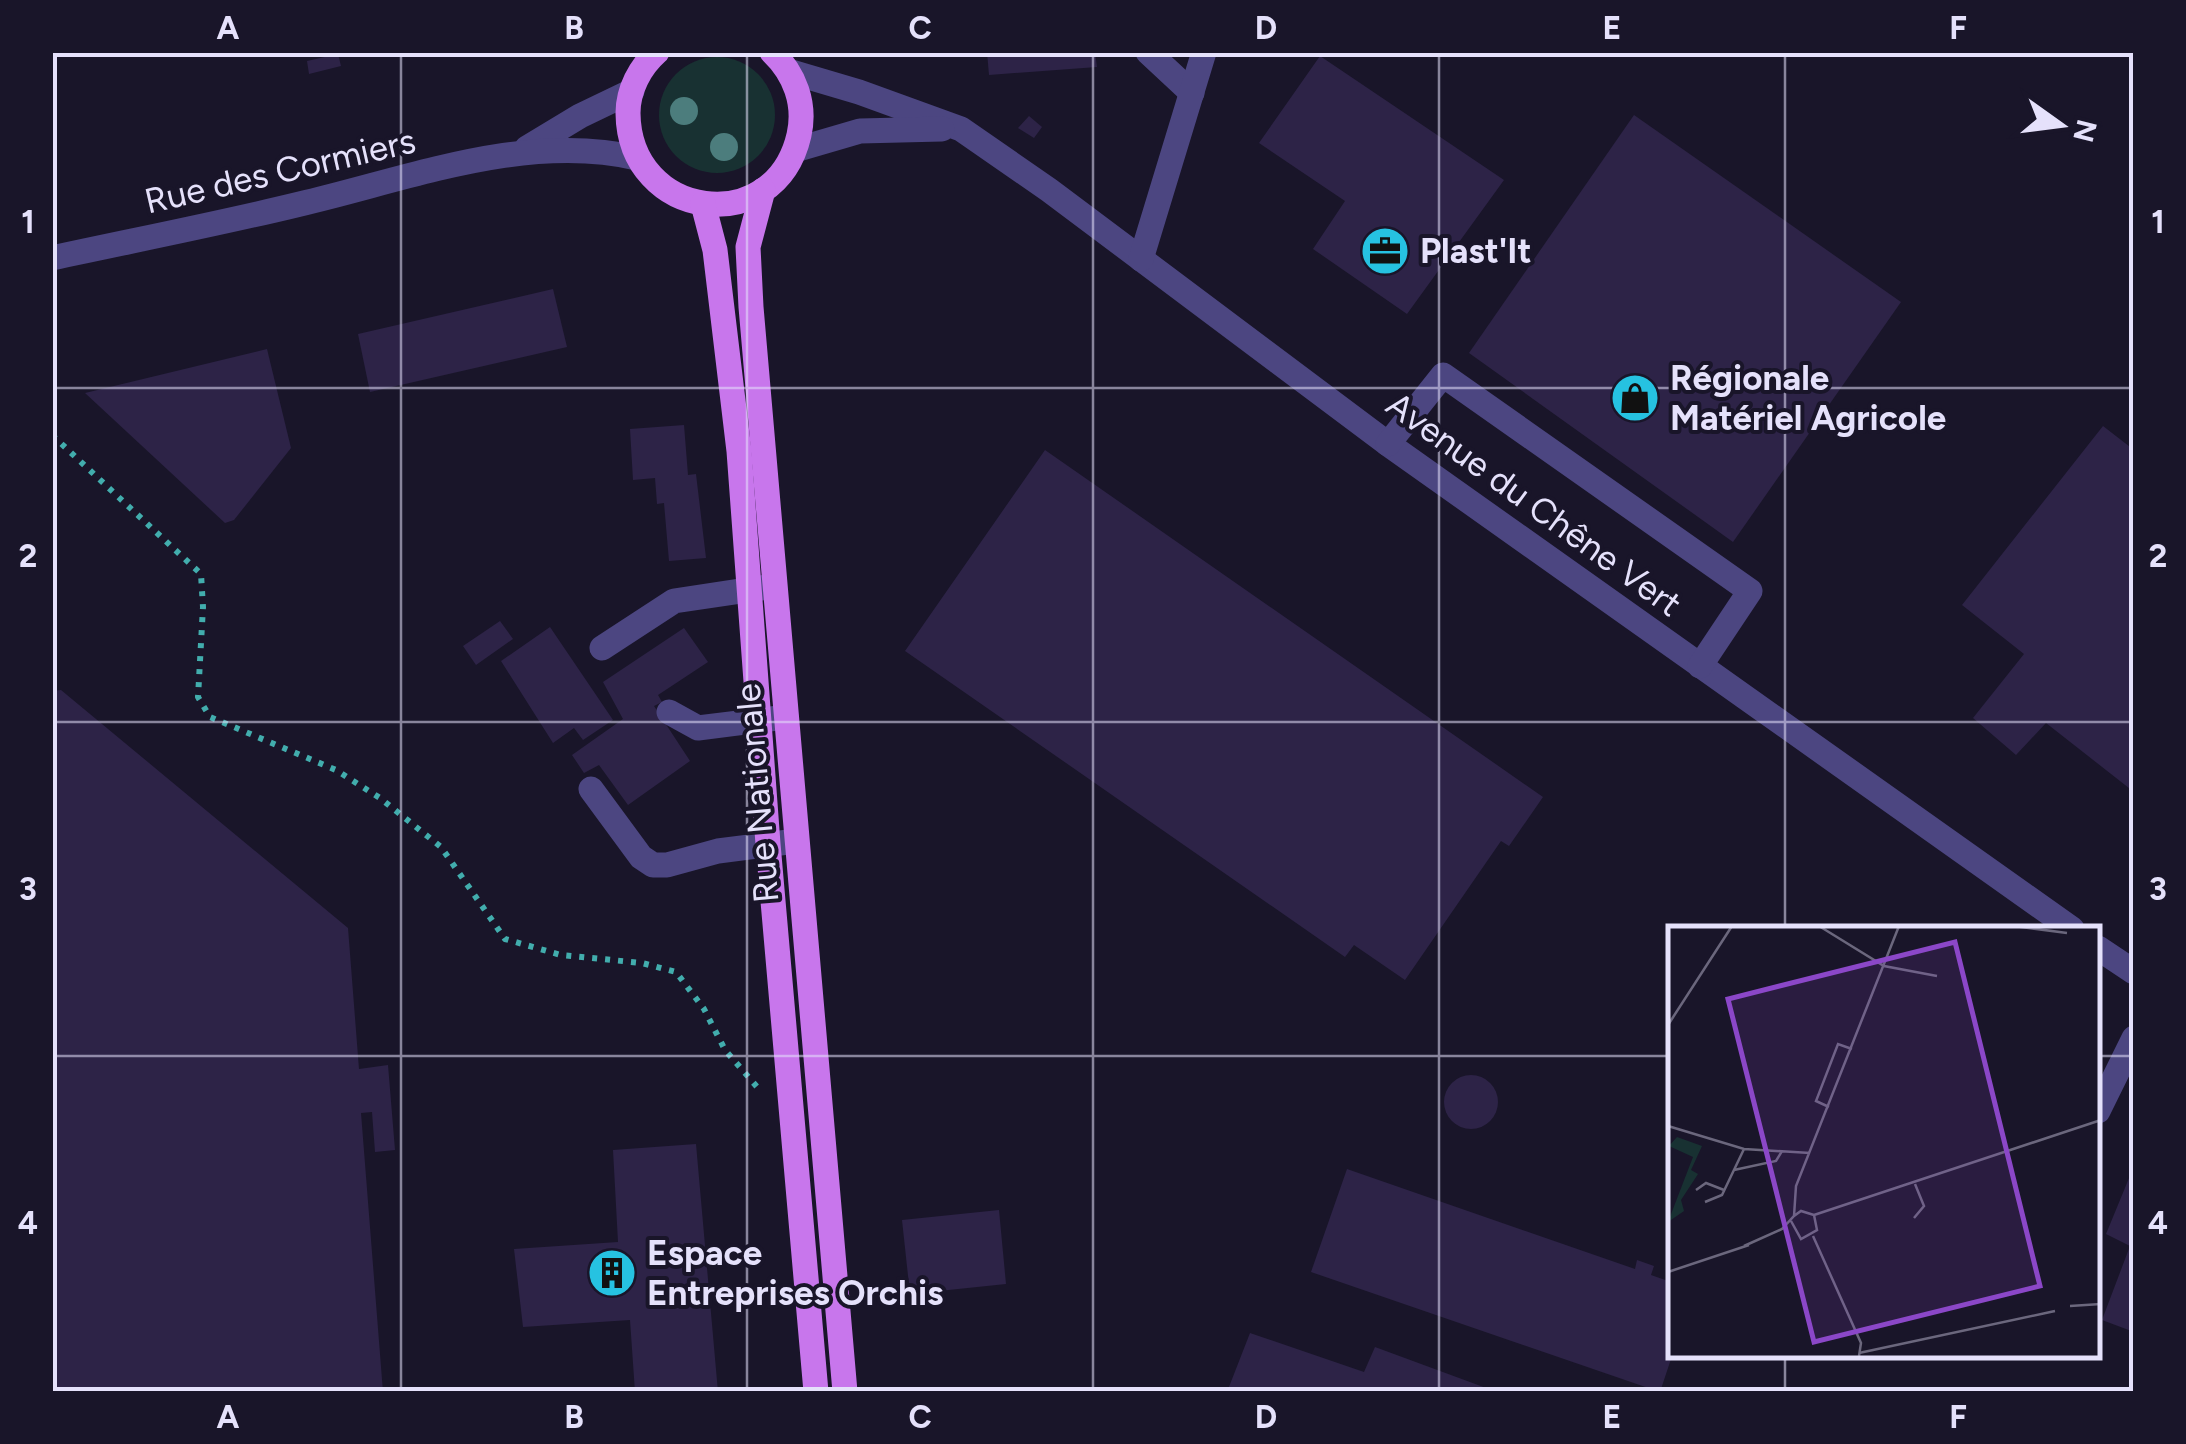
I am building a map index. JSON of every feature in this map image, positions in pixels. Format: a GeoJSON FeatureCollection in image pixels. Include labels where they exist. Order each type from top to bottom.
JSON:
{"type":"FeatureCollection","features":[{"type":"Feature","properties":{"kind":"main road"},"geometry":{"type":"LineString","coordinates":[[657,52],[636,79],[628,105],[628,132],[637,158],[664,189],[703,204],[724,204],[762,190],[776,180],[795,150],[802,120],[798,90],[780,62]]}},
{"type":"Feature","properties":{"kind":"main road","name":"Rue Nationale"},"geometry":{"type":"LineString","coordinates":[[762,190],[748,247],[750,450],[773,719],[796,841],[845,1392]]}},
{"type":"Feature","properties":{"kind":"main road","name":"Rue Nationale"},"geometry":{"type":"LineString","coordinates":[[703,204],[715,250],[750,450]]}},
{"type":"Feature","properties":{"kind":"main road","name":"Rue Nationale"},"geometry":{"type":"LineString","coordinates":[[773,719],[768,844],[816,1392]]}},
{"type":"Feature","properties":{"kind":"street"},"geometry":{"type":"LineString","coordinates":[[1148,52],[1192,93]]}},
{"type":"Feature","properties":{"kind":"street"},"geometry":{"type":"LineString","coordinates":[[1141,260],[1204,52]]}},
{"type":"Feature","properties":{"kind":"street","name":"Avenue du Chêne Vert"},"geometry":{"type":"LineString","coordinates":[[780,62],[961,129],[1388,444],[2068,926]]}},
{"type":"Feature","properties":{"kind":"street","name":"Rue des Cormiers"},"geometry":{"type":"LineString","coordinates":[[522,151],[580,116],[632,92]]}},
{"type":"Feature","properties":{"kind":"street"},"geometry":{"type":"LineString","coordinates":[[795,150],[860,131],[961,129]]}},
{"type":"Feature","properties":{"kind":"street","name":"Rue des Cormiers"},"geometry":{"type":"LineString","coordinates":[[52,258],[522,151],[586,149],[637,158]]}},
{"type":"Feature","properties":{"kind":"street"},"geometry":{"type":"LineString","coordinates":[[1388,444],[1443,375],[1750,591],[1700,666]]}},
{"type":"Feature","properties":{"kind":"street"},"geometry":{"type":"LineString","coordinates":[[602,648],[674,601],[762,588]]}},
{"type":"Feature","properties":{"kind":"street"},"geometry":{"type":"LineString","coordinates":[[669,712],[698,728],[773,719]]}},
{"type":"Feature","properties":{"kind":"street"},"geometry":{"type":"LineString","coordinates":[[592,788],[641,857],[653,865],[718,851],[796,841]]}},
{"type":"Feature","properties":{"kind":"street"},"geometry":{"type":"LineString","coordinates":[[2101,950],[2134,972]]}},
{"type":"Feature","properties":{"kind":"street"},"geometry":{"type":"LineString","coordinates":[[2101,1105],[2134,1038]]}},
{"type":"Feature","properties":{"kind":"path"},"geometry":{"type":"LineString","coordinates":[[52,435],[201,574],[198,697],[210,717],[336,770],[380,798],[441,847],[506,939],[561,955],[642,963],[676,972],[704,1009],[726,1050],[765,1096]]}},
{"type":"Feature","properties":{"kind":"green space"},"geometry":{"type":"Polygon","coordinates":[[[717,57],[739,62],[758,74],[770,93],[775,115],[770,137],[758,156],[739,168],[717,173],[695,168],[676,156],[664,137],[659,115],[664,93],[676,74],[695,62],[717,57]]]}},
{"type":"Feature","properties":{"kind":"building"},"geometry":{"type":"Polygon","coordinates":[[[987,52],[1095,52],[1097,67],[989,75],[987,52]]]}},
{"type":"Feature","properties":{"kind":"building"},"geometry":{"type":"Polygon","coordinates":[[[338,54],[341,66],[309,74],[307,61],[338,54]]]}},
{"type":"Feature","properties":{"kind":"building"},"geometry":{"type":"Polygon","coordinates":[[[1320,56],[1504,180],[1407,314],[1313,249],[1345,201],[1259,143],[1320,56]]]}},
{"type":"Feature","properties":{"kind":"building"},"geometry":{"type":"Polygon","coordinates":[[[1634,115],[1901,302],[1733,542],[1469,353],[1634,115]]]}},
{"type":"Feature","properties":{"kind":"building"},"geometry":{"type":"Polygon","coordinates":[[[1029,116],[1042,127],[1034,138],[1018,128],[1029,116]]]}},
{"type":"Feature","properties":{"kind":"building"},"geometry":{"type":"Polygon","coordinates":[[[553,289],[567,347],[370,392],[358,334],[553,289]]]}},
{"type":"Feature","properties":{"kind":"building"},"geometry":{"type":"Polygon","coordinates":[[[267,349],[291,448],[234,520],[225,523],[85,393],[267,349]]]}},
{"type":"Feature","properties":{"kind":"building"},"geometry":{"type":"Polygon","coordinates":[[[684,425],[688,475],[696,474],[706,558],[669,561],[664,503],[657,504],[655,478],[633,480],[630,429],[684,425]]]}},
{"type":"Feature","properties":{"kind":"building"},"geometry":{"type":"Polygon","coordinates":[[[2103,426],[2134,450],[2134,792],[2046,723],[2016,755],[1973,718],[2024,654],[1962,605],[2103,426]]]}},
{"type":"Feature","properties":{"kind":"building"},"geometry":{"type":"Polygon","coordinates":[[[1045,450],[1543,797],[1509,846],[1501,841],[1405,980],[1354,945],[1345,957],[905,651],[1045,450]]]}},
{"type":"Feature","properties":{"kind":"building"},"geometry":{"type":"Polygon","coordinates":[[[500,621],[513,639],[476,665],[463,646],[500,621]]]}},
{"type":"Feature","properties":{"kind":"building"},"geometry":{"type":"Polygon","coordinates":[[[550,627],[613,720],[583,740],[574,728],[553,743],[501,661],[550,627]]]}},
{"type":"Feature","properties":{"kind":"building"},"geometry":{"type":"Polygon","coordinates":[[[684,628],[708,662],[658,695],[662,702],[654,706],[690,761],[628,805],[599,765],[584,773],[572,755],[623,719],[603,682],[684,628]]]}},
{"type":"Feature","properties":{"kind":"building"},"geometry":{"type":"Polygon","coordinates":[[[61,690],[348,928],[359,1069],[388,1065],[395,1150],[375,1152],[372,1112],[361,1113],[383,1392],[52,1392],[52,691],[61,690]]]}},
{"type":"Feature","properties":{"kind":"building"},"geometry":{"type":"Polygon","coordinates":[[[1471,1075],[1490,1083],[1498,1102],[1490,1121],[1471,1129],[1452,1121],[1444,1102],[1452,1083],[1471,1075]]]}},
{"type":"Feature","properties":{"kind":"building","name":"Espace Entreprises Orchis"},"geometry":{"type":"Polygon","coordinates":[[[696,1144],[718,1392],[635,1392],[630,1320],[523,1327],[514,1249],[618,1242],[613,1150],[696,1144]]]}},
{"type":"Feature","properties":{"kind":"building"},"geometry":{"type":"Polygon","coordinates":[[[2134,1166],[2134,1332],[2102,1320],[2130,1246],[2106,1234],[2134,1166]]]}},
{"type":"Feature","properties":{"kind":"building"},"geometry":{"type":"Polygon","coordinates":[[[1347,1169],[1635,1269],[1637,1260],[1654,1266],[1651,1275],[1668,1281],[1671,1359],[1660,1392],[1311,1272],[1347,1169]]]}},
{"type":"Feature","properties":{"kind":"building"},"geometry":{"type":"Polygon","coordinates":[[[999,1210],[1006,1284],[910,1294],[902,1220],[999,1210]]]}},
{"type":"Feature","properties":{"kind":"building"},"geometry":{"type":"Polygon","coordinates":[[[1250,1333],[1364,1372],[1375,1347],[1497,1392],[1227,1392],[1250,1333]]]}},
{"type":"Feature","properties":{"kind":"place","name":"Plast'It"},"geometry":{"type":"Point","coordinates":[1385,251]}},
{"type":"Feature","properties":{"kind":"place","name":"Régionale Matériel Agricole"},"geometry":{"type":"Point","coordinates":[1635,398]}},
{"type":"Feature","properties":{"kind":"place","name":"Espace Entreprises Orchis"},"geometry":{"type":"Point","coordinates":[612,1273]}}]}
